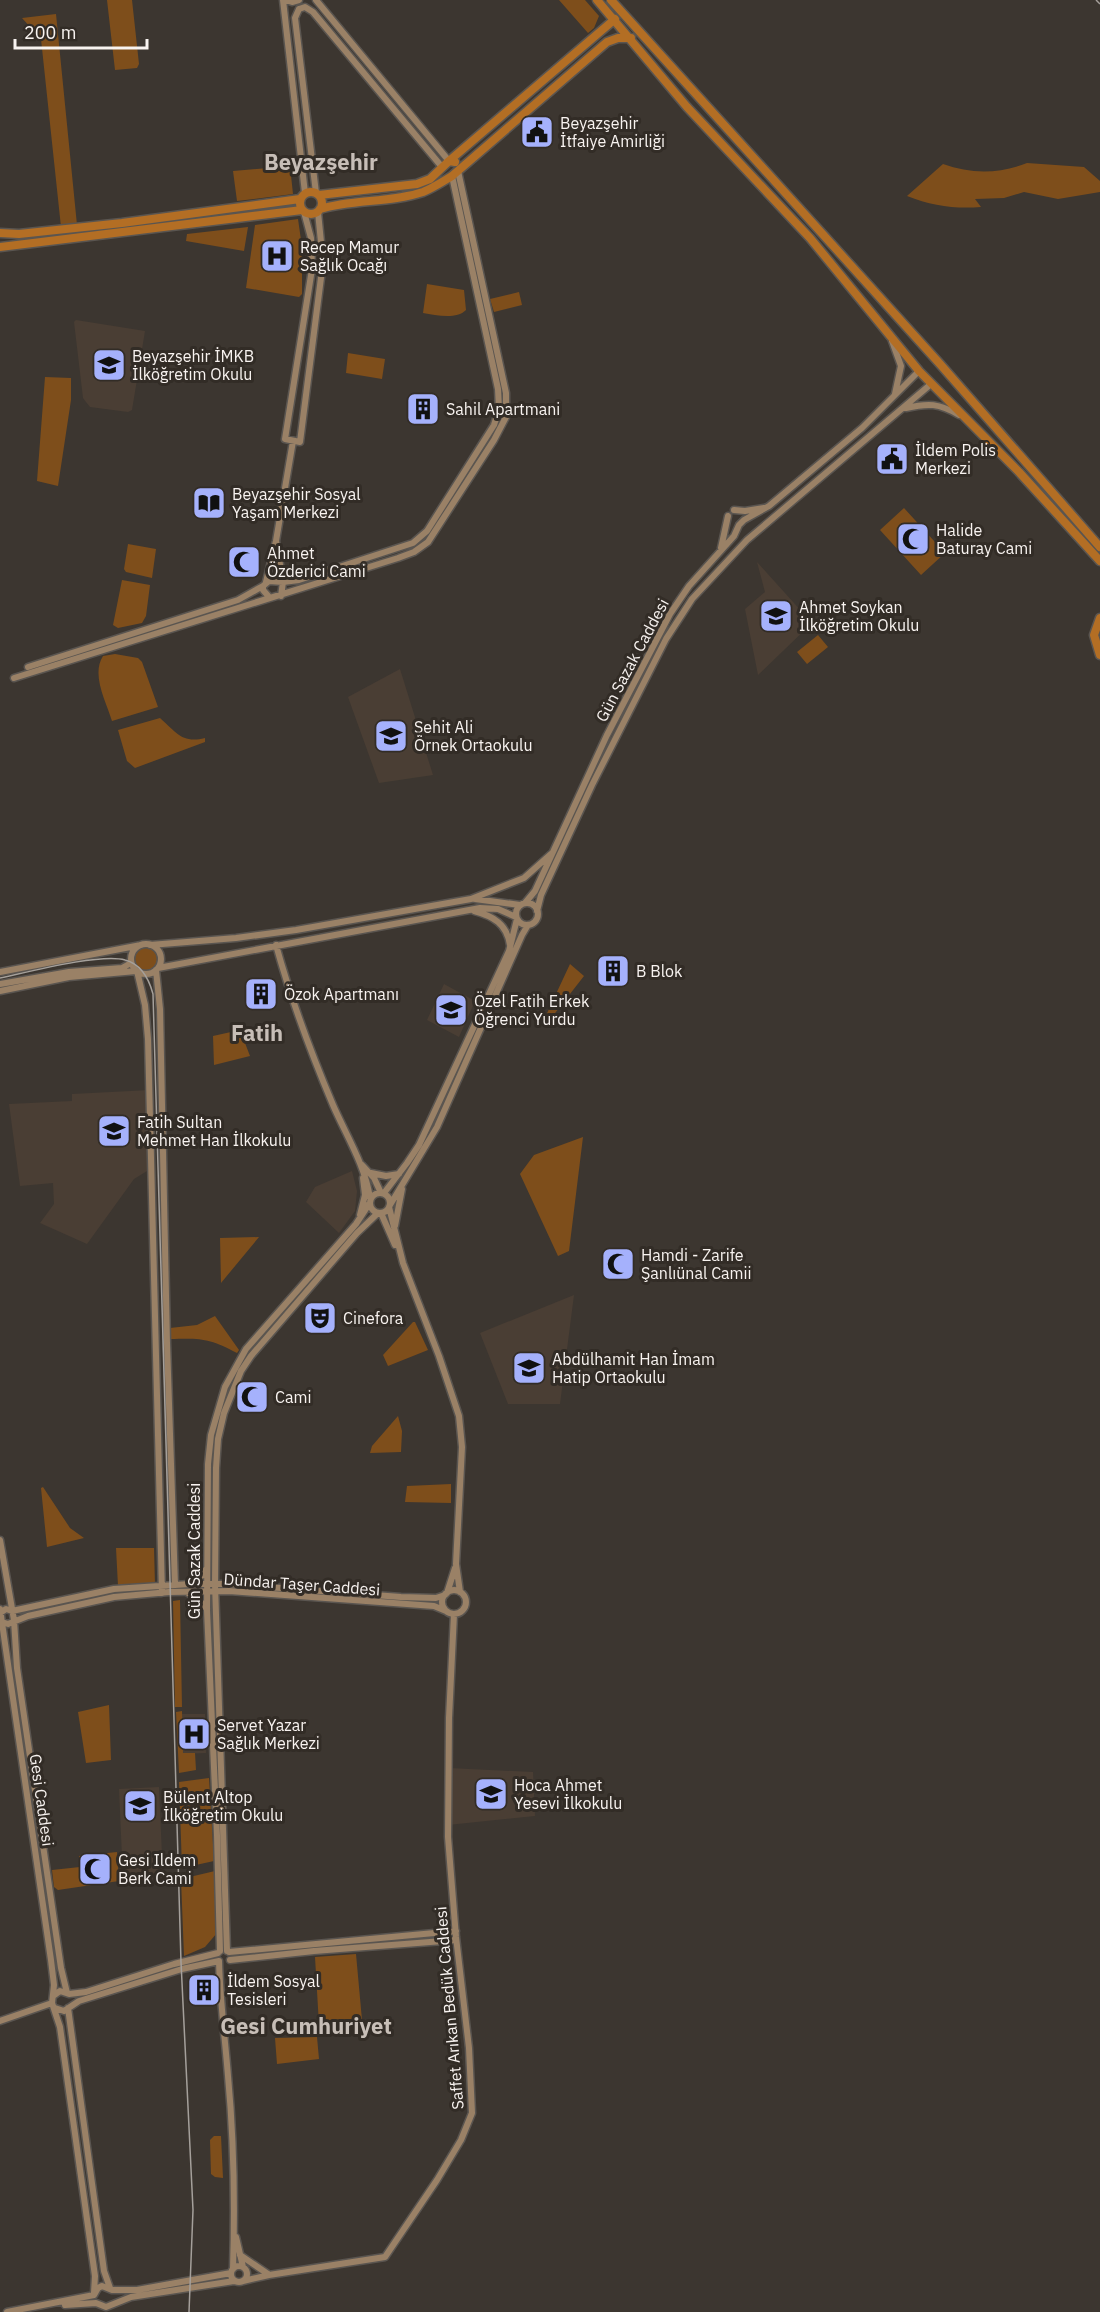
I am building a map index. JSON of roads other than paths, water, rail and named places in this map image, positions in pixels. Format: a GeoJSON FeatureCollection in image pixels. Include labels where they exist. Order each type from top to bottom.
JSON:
{"type":"FeatureCollection","features":[{"type":"Feature","properties":{"kind":"highway"},"geometry":{"type":"LineString","coordinates":[[597,0],[687,106],[810,238],[919,371],[1019,472],[1100,561]]}},
{"type":"Feature","properties":{"kind":"highway"},"geometry":{"type":"LineString","coordinates":[[611,0],[1100,546]]}},
{"type":"Feature","properties":{"kind":"highway"},"geometry":{"type":"LineString","coordinates":[[0,233],[19,234],[112,224],[302,196],[417,184],[430,179],[615,19]]}},
{"type":"Feature","properties":{"kind":"highway"},"geometry":{"type":"LineString","coordinates":[[0,248],[303,211],[311,214],[319,210],[415,194],[432,188],[455,173],[607,42],[618,38],[631,39]]}},
{"type":"Feature","properties":{"kind":"highway"},"geometry":{"type":"LineString","coordinates":[[564,63],[572,72]]}},
{"type":"Feature","properties":{"kind":"highway"},"geometry":{"type":"LineString","coordinates":[[540,84],[548,93]]}},
{"type":"Feature","properties":{"kind":"highway"},"geometry":{"type":"LineString","coordinates":[[450,160],[456,164],[455,173]]}},
{"type":"Feature","properties":{"kind":"highway"},"geometry":{"type":"LineString","coordinates":[[442,167],[445,173],[455,173]]}},
{"type":"Feature","properties":{"kind":"highway"},"geometry":{"type":"LineString","coordinates":[[318,194],[322,202],[319,210]]}},
{"type":"Feature","properties":{"kind":"highway"},"geometry":{"type":"LineString","coordinates":[[302,196],[303,211]]}},
{"type":"Feature","properties":{"kind":"highway"},"geometry":{"type":"LineString","coordinates":[[919,371],[927,362],[939,364]]}},
{"type":"Feature","properties":{"kind":"highway"},"geometry":{"type":"LineString","coordinates":[[931,384],[941,377],[939,364]]}},
{"type":"Feature","properties":{"kind":"highway"},"geometry":{"type":"LineString","coordinates":[[1100,618],[1094,635],[1100,655]]}},
{"type":"Feature","properties":{"kind":"street"},"geometry":{"type":"LineString","coordinates":[[302,196],[284,0],[298,1],[295,18],[318,194]]}},
{"type":"Feature","properties":{"kind":"street"},"geometry":{"type":"LineString","coordinates":[[316,0],[450,160]]}},
{"type":"Feature","properties":{"kind":"street"},"geometry":{"type":"LineString","coordinates":[[298,9],[305,8],[313,12],[442,167]]}},
{"type":"Feature","properties":{"kind":"street"},"geometry":{"type":"LineString","coordinates":[[28,667],[238,600],[264,584],[295,581],[403,548],[427,531],[496,421],[499,410],[498,389],[455,173]]}},
{"type":"Feature","properties":{"kind":"street"},"geometry":{"type":"LineString","coordinates":[[14,678],[398,558],[423,546],[437,530],[503,424],[507,408],[506,393],[455,173]]}},
{"type":"Feature","properties":{"kind":"street"},"geometry":{"type":"LineString","coordinates":[[270,598],[264,593],[264,584],[276,542],[296,441],[323,262],[319,210]]}},
{"type":"Feature","properties":{"kind":"street"},"geometry":{"type":"LineString","coordinates":[[296,441],[285,439],[312,260],[311,238],[303,211]]}},
{"type":"Feature","properties":{"kind":"street"},"geometry":{"type":"LineString","coordinates":[[312,260],[323,262]]}},
{"type":"Feature","properties":{"kind":"street"},"geometry":{"type":"LineString","coordinates":[[888,333],[899,356],[901,366],[900,379],[894,398]]}},
{"type":"Feature","properties":{"kind":"street","name":"Gün Sazak Caddesi"},"geometry":{"type":"LineString","coordinates":[[523,904],[535,891],[607,735],[670,614],[684,593],[734,536],[739,525],[767,507],[862,428],[919,371]]}},
{"type":"Feature","properties":{"kind":"street","name":"Gün Sazak Caddesi"},"geometry":{"type":"LineString","coordinates":[[537,911],[541,895],[592,786],[672,628],[697,593],[747,540],[931,384]]}},
{"type":"Feature","properties":{"kind":"street"},"geometry":{"type":"LineString","coordinates":[[903,409],[933,404],[965,418]]}},
{"type":"Feature","properties":{"kind":"street"},"geometry":{"type":"LineString","coordinates":[[734,510],[745,511],[767,507]]}},
{"type":"Feature","properties":{"kind":"street"},"geometry":{"type":"LineString","coordinates":[[719,552],[728,516]]}},
{"type":"Feature","properties":{"kind":"street"},"geometry":{"type":"LineString","coordinates":[[748,519],[757,532]]}},
{"type":"Feature","properties":{"kind":"street"},"geometry":{"type":"LineString","coordinates":[[737,529],[738,535],[747,540]]}},
{"type":"Feature","properties":{"kind":"street"},"geometry":{"type":"LineString","coordinates":[[276,542],[283,582],[281,596]]}},
{"type":"Feature","properties":{"kind":"street"},"geometry":{"type":"LineString","coordinates":[[0,972],[141,945],[236,938],[296,930],[471,899],[524,878],[555,849]]}},
{"type":"Feature","properties":{"kind":"street"},"geometry":{"type":"LineString","coordinates":[[379,1213],[389,1206],[437,1127],[519,940],[528,925],[535,921],[537,911],[532,905],[471,899]]}},
{"type":"Feature","properties":{"kind":"street"},"geometry":{"type":"LineString","coordinates":[[370,1201],[374,1194],[383,1193],[419,1145],[510,947],[517,918],[516,912],[523,904]]}},
{"type":"Feature","properties":{"kind":"street"},"geometry":{"type":"LineString","coordinates":[[0,991],[69,977],[137,971],[148,974],[157,969],[276,945],[494,908],[528,925]]}},
{"type":"Feature","properties":{"kind":"street"},"geometry":{"type":"LineString","coordinates":[[471,911],[498,921],[507,933],[510,947]]}},
{"type":"Feature","properties":{"kind":"street"},"geometry":{"type":"LineString","coordinates":[[141,945],[132,954],[131,963],[137,971],[145,1005],[148,1050],[162,1589]]}},
{"type":"Feature","properties":{"kind":"street"},"geometry":{"type":"LineString","coordinates":[[150,945],[158,950],[160,956],[157,969],[176,1585]]}},
{"type":"Feature","properties":{"kind":"street"},"geometry":{"type":"LineString","coordinates":[[276,945],[297,1013],[368,1183],[373,1211],[379,1213],[399,1253],[440,1356],[459,1416],[462,1447],[456,1564],[460,1592]]}},
{"type":"Feature","properties":{"kind":"street"},"geometry":{"type":"LineString","coordinates":[[0,984],[80,970],[122,968],[131,963]]}},
{"type":"Feature","properties":{"kind":"street"},"geometry":{"type":"LineString","coordinates":[[360,1162],[388,1197],[399,1253]]}},
{"type":"Feature","properties":{"kind":"street"},"geometry":{"type":"LineString","coordinates":[[356,1224],[365,1195],[360,1162]]}},
{"type":"Feature","properties":{"kind":"street"},"geometry":{"type":"LineString","coordinates":[[369,1172],[386,1176],[399,1174]]}},
{"type":"Feature","properties":{"kind":"street"},"geometry":{"type":"LineString","coordinates":[[397,1242],[397,1211],[407,1177]]}},
{"type":"Feature","properties":{"kind":"street","name":"Gün Sazak Caddesi"},"geometry":{"type":"LineString","coordinates":[[235,2228],[229,2077],[220,1992],[218,1835],[207,1610],[211,1588],[209,1446],[213,1424],[225,1387],[246,1349],[356,1224],[370,1201]]}},
{"type":"Feature","properties":{"kind":"street","name":"Gün Sazak Caddesi"},"geometry":{"type":"LineString","coordinates":[[211,1568],[218,1439],[224,1413],[241,1371],[304,1293],[379,1213]]}},
{"type":"Feature","properties":{"kind":"street"},"geometry":{"type":"LineString","coordinates":[[0,1540],[14,1620],[8,1624],[2,1622]]}},
{"type":"Feature","properties":{"kind":"street"},"geometry":{"type":"LineString","coordinates":[[446,1594],[452,1590],[460,1592],[465,1597],[465,1607],[461,1612],[454,1614],[446,1611],[442,1603],[456,1564]]}},
{"type":"Feature","properties":{"kind":"street"},"geometry":{"type":"LineString","coordinates":[[190,1584],[211,1568],[229,1588],[215,1607]]}},
{"type":"Feature","properties":{"kind":"street","name":"Dündar Taşer Caddesi"},"geometry":{"type":"LineString","coordinates":[[14,1620],[114,1596],[176,1585],[190,1584],[211,1588]]}},
{"type":"Feature","properties":{"kind":"street","name":"Gün Sazak Caddesi"},"geometry":{"type":"LineString","coordinates":[[211,1588],[215,1607],[229,1961]]}},
{"type":"Feature","properties":{"kind":"street","name":"Dündar Taşer Caddesi"},"geometry":{"type":"LineString","coordinates":[[12,1611],[114,1589],[162,1589],[184,1592],[229,1588],[436,1598],[446,1594]]}},
{"type":"Feature","properties":{"kind":"street","name":"Dündar Taşer Caddesi"},"geometry":{"type":"LineString","coordinates":[[229,1588],[434,1606],[446,1611]]}},
{"type":"Feature","properties":{"kind":"street"},"geometry":{"type":"LineString","coordinates":[[184,1592],[199,1600],[207,1610]]}},
{"type":"Feature","properties":{"kind":"street"},"geometry":{"type":"LineString","coordinates":[[0,1611],[6,1609],[12,1611]]}},
{"type":"Feature","properties":{"kind":"street","name":"Gesi Caddesi"},"geometry":{"type":"LineString","coordinates":[[0,1611],[51,1960],[53,2002],[62,2036],[95,2276],[94,2294]]}},
{"type":"Feature","properties":{"kind":"street","name":"Saffet Arıkan Bedük Caddesi"},"geometry":{"type":"LineString","coordinates":[[243,2280],[384,2257],[437,2180],[461,2139],[472,2113],[469,2048],[456,1940],[448,1837],[449,1718],[454,1614]]}},
{"type":"Feature","properties":{"kind":"street","name":"Gesi Caddesi"},"geometry":{"type":"LineString","coordinates":[[14,1620],[18,1672],[61,1968],[68,1994]]}},
{"type":"Feature","properties":{"kind":"street"},"geometry":{"type":"LineString","coordinates":[[0,2020],[53,2002],[60,1991],[68,1994],[86,1992],[219,1952],[456,1931]]}},
{"type":"Feature","properties":{"kind":"street"},"geometry":{"type":"LineString","coordinates":[[53,2002],[61,2011],[79,2001],[150,1978],[219,1961],[224,1963],[303,1952],[456,1940]]}},
{"type":"Feature","properties":{"kind":"street"},"geometry":{"type":"LineString","coordinates":[[220,1992],[222,1975],[229,1961]]}},
{"type":"Feature","properties":{"kind":"street"},"geometry":{"type":"LineString","coordinates":[[68,1994],[71,1999],[69,2007],[104,2271],[114,2295],[112,2306]]}},
{"type":"Feature","properties":{"kind":"street"},"geometry":{"type":"LineString","coordinates":[[29,2312],[58,2306],[106,2307],[131,2297],[243,2280],[246,2275],[235,2228]]}},
{"type":"Feature","properties":{"kind":"street"},"geometry":{"type":"LineString","coordinates":[[234,2281],[232,2271],[235,2228]]}},
{"type":"Feature","properties":{"kind":"street"},"geometry":{"type":"LineString","coordinates":[[240,2255],[269,2274]]}},
{"type":"Feature","properties":{"kind":"street"},"geometry":{"type":"LineString","coordinates":[[7,2312],[94,2294],[102,2286],[111,2289],[137,2290],[232,2271],[236,2266],[269,2274]]}},
{"type":"Feature","properties":{"kind":"street"},"geometry":{"type":"LineString","coordinates":[[94,2294],[98,2307]]}},
{"type":"Feature","properties":{"kind":"tram line"},"geometry":{"type":"LineString","coordinates":[[0,978],[64,964],[99,959],[125,960],[140,969],[147,978],[153,994],[181,1962],[193,2210],[189,2312]]}},
{"type":"Feature","properties":{"kind":"railway"},"geometry":{"type":"LineString","coordinates":[[1096,0],[1100,4]]}},
{"type":"Feature","properties":{"kind":"place","name":"Beyazşehir İtfaiye Amirliği"},"geometry":{"type":"Point","coordinates":[537,132]}},
{"type":"Feature","properties":{"kind":"place","name":"Recep Mamur Sağlık Ocağı"},"geometry":{"type":"Point","coordinates":[277,256]}},
{"type":"Feature","properties":{"kind":"place","name":"Beyazşehir İMKB İlköğretim Okulu"},"geometry":{"type":"Point","coordinates":[109,365]}},
{"type":"Feature","properties":{"kind":"place","name":"Sahil Apartmani"},"geometry":{"type":"Point","coordinates":[423,409]}},
{"type":"Feature","properties":{"kind":"place","name":"İldem Polis Merkezi"},"geometry":{"type":"Point","coordinates":[892,459]}},
{"type":"Feature","properties":{"kind":"place","name":"Beyazşehir Sosyal Yaşam Merkezi"},"geometry":{"type":"Point","coordinates":[209,503]}},
{"type":"Feature","properties":{"kind":"place","name":"Halide Baturay Cami"},"geometry":{"type":"Point","coordinates":[913,539]}},
{"type":"Feature","properties":{"kind":"place","name":"Ahmet Özderici Cami"},"geometry":{"type":"Point","coordinates":[244,562]}},
{"type":"Feature","properties":{"kind":"place","name":"Ahmet Soykan İlköğretim Okulu"},"geometry":{"type":"Point","coordinates":[776,616]}},
{"type":"Feature","properties":{"kind":"place","name":"Şehit Ali Örnek Ortaokulu"},"geometry":{"type":"Point","coordinates":[391,736]}},
{"type":"Feature","properties":{"kind":"place","name":"B Blok"},"geometry":{"type":"Point","coordinates":[613,971]}},
{"type":"Feature","properties":{"kind":"place","name":"Özok Apartmanı"},"geometry":{"type":"Point","coordinates":[261,994]}},
{"type":"Feature","properties":{"kind":"place","name":"Özel Fatih Erkek Öğrenci Yurdu"},"geometry":{"type":"Point","coordinates":[451,1010]}},
{"type":"Feature","properties":{"kind":"place","name":"Fatih Sultan Mehmet Han İlkokulu"},"geometry":{"type":"Point","coordinates":[114,1131]}},
{"type":"Feature","properties":{"kind":"place","name":"Hamdi - Zarife Şanlıünal Camii"},"geometry":{"type":"Point","coordinates":[618,1264]}},
{"type":"Feature","properties":{"kind":"place","name":"Cinefora"},"geometry":{"type":"Point","coordinates":[320,1318]}},
{"type":"Feature","properties":{"kind":"place","name":"Abdülhamit Han İmam Hatip Ortaokulu"},"geometry":{"type":"Point","coordinates":[529,1368]}},
{"type":"Feature","properties":{"kind":"place","name":"Cami"},"geometry":{"type":"Point","coordinates":[252,1397]}},
{"type":"Feature","properties":{"kind":"place","name":"Servet Yazar Sağlık Merkezi"},"geometry":{"type":"Point","coordinates":[194,1734]}},
{"type":"Feature","properties":{"kind":"place","name":"Hoca Ahmet Yesevi İlkokulu"},"geometry":{"type":"Point","coordinates":[491,1794]}},
{"type":"Feature","properties":{"kind":"place","name":"Bülent Altop İlköğretim Okulu"},"geometry":{"type":"Point","coordinates":[140,1806]}},
{"type":"Feature","properties":{"kind":"place","name":"Gesi Ildem Berk Cami"},"geometry":{"type":"Point","coordinates":[95,1869]}},
{"type":"Feature","properties":{"kind":"place","name":"İldem Sosyal Tesisleri"},"geometry":{"type":"Point","coordinates":[204,1990]}},
{"type":"Feature","properties":{"kind":"district","name":"Beyazşehir"},"geometry":{"type":"Point","coordinates":[321,161]}},
{"type":"Feature","properties":{"kind":"district","name":"Fatih"},"geometry":{"type":"Point","coordinates":[257,1032]}},
{"type":"Feature","properties":{"kind":"district","name":"Gesi Cumhuriyet"},"geometry":{"type":"Point","coordinates":[306,2025]}}]}
